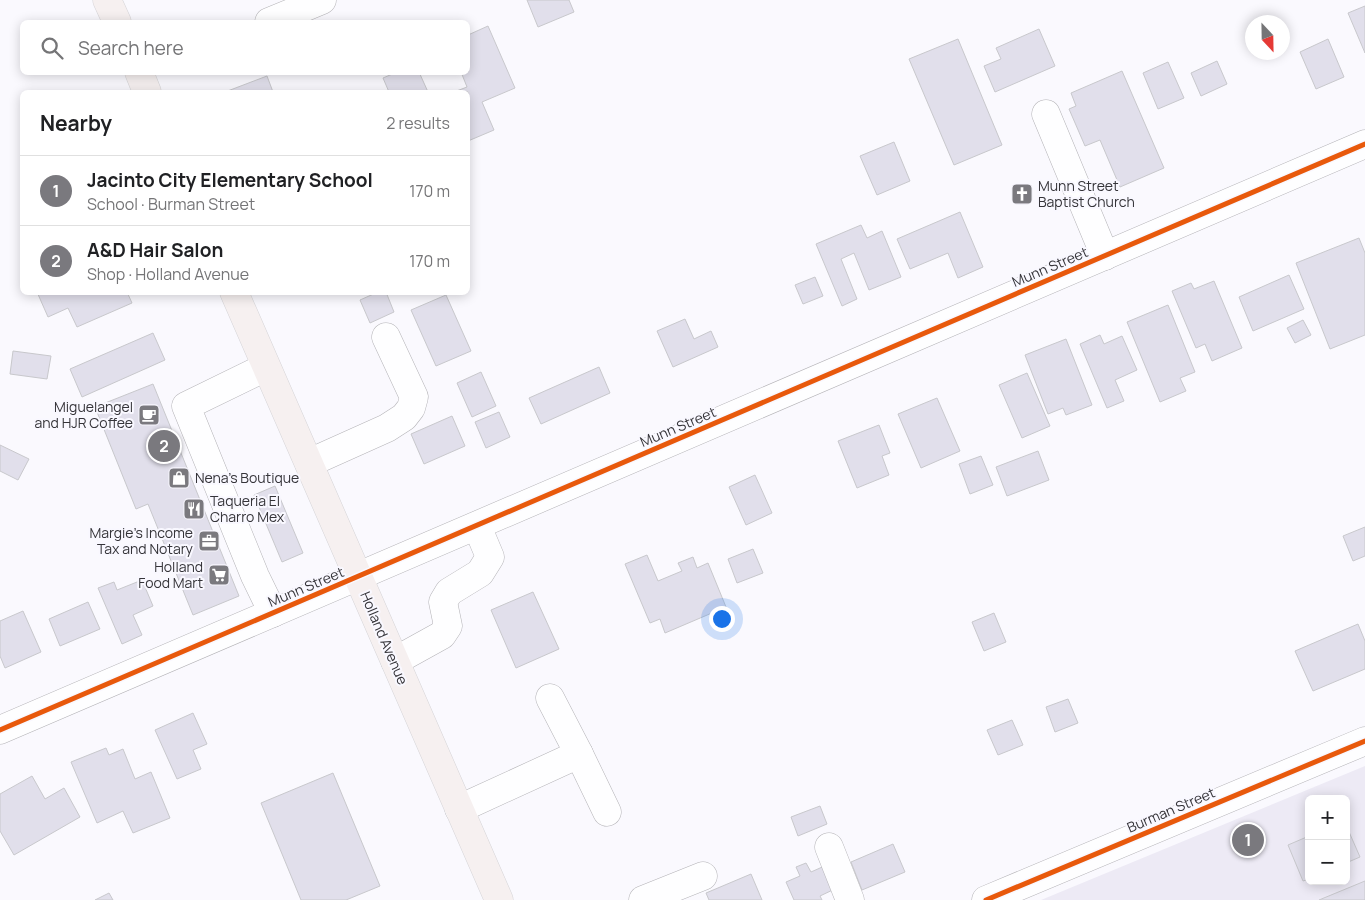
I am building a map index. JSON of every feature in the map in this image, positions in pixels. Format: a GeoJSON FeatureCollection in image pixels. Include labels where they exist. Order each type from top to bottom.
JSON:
{"type":"FeatureCollection","features":[{"type":"Feature","properties":{"kind":"main road"},"geometry":{"type":"LineString","coordinates":[[107,0],[116,20]]}},
{"type":"Feature","properties":{"kind":"main road","name":"Holland Avenue"},"geometry":{"type":"LineString","coordinates":[[235,295],[499,900]]}},
{"type":"Feature","properties":{"kind":"street"},"geometry":{"type":"LineString","coordinates":[[274,20],[322,0]]}},
{"type":"Feature","properties":{"kind":"street"},"geometry":{"type":"LineString","coordinates":[[1046,114],[1105,256]]}},
{"type":"Feature","properties":{"kind":"street","name":"Munn Street"},"geometry":{"type":"LineString","coordinates":[[0,730],[1365,144]]}},
{"type":"Feature","properties":{"kind":"street"},"geometry":{"type":"LineString","coordinates":[[309,464],[386,428],[404,418],[411,408],[414,397],[386,337]]}},
{"type":"Feature","properties":{"kind":"street"},"geometry":{"type":"LineString","coordinates":[[266,367],[186,406],[255,576],[273,613]]}},
{"type":"Feature","properties":{"kind":"street"},"geometry":{"type":"LineString","coordinates":[[395,661],[442,635],[448,626],[443,602],[449,592],[480,573],[490,557],[477,526]]}},
{"type":"Feature","properties":{"kind":"street"},"geometry":{"type":"LineString","coordinates":[[550,698],[580,754],[607,812]]}},
{"type":"Feature","properties":{"kind":"street","name":"Burman Street"},"geometry":{"type":"LineString","coordinates":[[986,900],[1365,741]]}},
{"type":"Feature","properties":{"kind":"street"},"geometry":{"type":"LineString","coordinates":[[459,809],[580,754]]}},
{"type":"Feature","properties":{"kind":"street"},"geometry":{"type":"LineString","coordinates":[[829,847],[850,900]]}},
{"type":"Feature","properties":{"kind":"street"},"geometry":{"type":"LineString","coordinates":[[643,900],[702,876]]}},
{"type":"Feature","properties":{"kind":"shaded area"},"geometry":{"type":"Polygon","coordinates":[[[1365,766],[1365,900],[1041,900],[1365,766]]]}},
{"type":"Feature","properties":{"kind":"building"},"geometry":{"type":"Polygon","coordinates":[[[527,0],[569,0],[574,12],[538,27],[527,0]]]}},
{"type":"Feature","properties":{"kind":"building"},"geometry":{"type":"Polygon","coordinates":[[[1365,6],[1365,53],[1348,13],[1365,6]]]}},
{"type":"Feature","properties":{"kind":"building"},"geometry":{"type":"Polygon","coordinates":[[[488,26],[515,88],[482,102],[494,130],[470,140],[470,90],[459,90],[467,87],[462,75],[470,75],[470,34],[488,26]]]}},
{"type":"Feature","properties":{"kind":"building"},"geometry":{"type":"Polygon","coordinates":[[[1039,29],[1055,66],[995,92],[984,66],[1001,59],[996,48],[1039,29]]]}},
{"type":"Feature","properties":{"kind":"building"},"geometry":{"type":"Polygon","coordinates":[[[958,39],[1002,145],[954,165],[909,59],[958,39]]]}},
{"type":"Feature","properties":{"kind":"building"},"geometry":{"type":"Polygon","coordinates":[[[1328,39],[1344,77],[1316,89],[1300,52],[1328,39]]]}},
{"type":"Feature","properties":{"kind":"building"},"geometry":{"type":"Polygon","coordinates":[[[1217,61],[1227,84],[1201,96],[1191,73],[1217,61]]]}},
{"type":"Feature","properties":{"kind":"building"},"geometry":{"type":"Polygon","coordinates":[[[1168,62],[1184,98],[1158,109],[1143,73],[1168,62]]]}},
{"type":"Feature","properties":{"kind":"building"},"geometry":{"type":"Polygon","coordinates":[[[1122,71],[1164,168],[1120,187],[1100,140],[1085,146],[1069,109],[1076,106],[1071,93],[1122,71]]]}},
{"type":"Feature","properties":{"kind":"building"},"geometry":{"type":"Polygon","coordinates":[[[390,75],[420,75],[427,90],[388,90],[383,78],[390,75]]]}},
{"type":"Feature","properties":{"kind":"building"},"geometry":{"type":"Polygon","coordinates":[[[267,76],[272,90],[230,90],[267,76]]]}},
{"type":"Feature","properties":{"kind":"building"},"geometry":{"type":"Polygon","coordinates":[[[894,142],[910,181],[877,195],[860,156],[894,142]]]}},
{"type":"Feature","properties":{"kind":"building"},"geometry":{"type":"Polygon","coordinates":[[[960,212],[983,267],[958,278],[948,253],[910,269],[897,239],[960,212]]]}},
{"type":"Feature","properties":{"kind":"building"},"geometry":{"type":"Polygon","coordinates":[[[861,225],[867,238],[882,231],[901,277],[869,290],[854,253],[841,259],[857,299],[842,306],[816,244],[861,225]]]}},
{"type":"Feature","properties":{"kind":"building"},"geometry":{"type":"Polygon","coordinates":[[[1359,238],[1365,253],[1365,335],[1330,349],[1296,263],[1359,238]]]}},
{"type":"Feature","properties":{"kind":"building"},"geometry":{"type":"Polygon","coordinates":[[[1289,275],[1304,309],[1253,331],[1239,297],[1289,275]]]}},
{"type":"Feature","properties":{"kind":"building"},"geometry":{"type":"Polygon","coordinates":[[[815,277],[823,296],[803,304],[795,285],[815,277]]]}},
{"type":"Feature","properties":{"kind":"building"},"geometry":{"type":"Polygon","coordinates":[[[1214,281],[1242,348],[1212,361],[1205,344],[1196,348],[1172,291],[1191,283],[1194,289],[1214,281]]]}},
{"type":"Feature","properties":{"kind":"building"},"geometry":{"type":"Polygon","coordinates":[[[38,295],[128,295],[132,303],[77,327],[68,308],[48,317],[38,295]]]}},
{"type":"Feature","properties":{"kind":"building"},"geometry":{"type":"Polygon","coordinates":[[[371,295],[387,295],[394,312],[370,323],[360,300],[371,295]]]}},
{"type":"Feature","properties":{"kind":"building"},"geometry":{"type":"Polygon","coordinates":[[[446,295],[471,351],[436,366],[411,310],[446,295]]]}},
{"type":"Feature","properties":{"kind":"building"},"geometry":{"type":"Polygon","coordinates":[[[1168,305],[1195,372],[1180,378],[1186,391],[1160,402],[1127,322],[1168,305]]]}},
{"type":"Feature","properties":{"kind":"building"},"geometry":{"type":"Polygon","coordinates":[[[685,319],[694,339],[711,331],[718,347],[673,367],[657,331],[685,319]]]}},
{"type":"Feature","properties":{"kind":"building"},"geometry":{"type":"Polygon","coordinates":[[[1303,320],[1311,335],[1295,343],[1287,328],[1303,320]]]}},
{"type":"Feature","properties":{"kind":"building"},"geometry":{"type":"Polygon","coordinates":[[[153,333],[165,360],[82,397],[70,369],[153,333]]]}},
{"type":"Feature","properties":{"kind":"building"},"geometry":{"type":"Polygon","coordinates":[[[1100,335],[1104,344],[1122,336],[1137,370],[1115,380],[1124,401],[1107,408],[1080,344],[1100,335]]]}},
{"type":"Feature","properties":{"kind":"building"},"geometry":{"type":"Polygon","coordinates":[[[1066,339],[1092,405],[1066,415],[1063,408],[1048,414],[1025,355],[1066,339]]]}},
{"type":"Feature","properties":{"kind":"building"},"geometry":{"type":"Polygon","coordinates":[[[13,351],[51,356],[47,379],[10,374],[13,351]]]}},
{"type":"Feature","properties":{"kind":"building"},"geometry":{"type":"Polygon","coordinates":[[[599,367],[610,393],[541,424],[529,398],[599,367]]]}},
{"type":"Feature","properties":{"kind":"building"},"geometry":{"type":"Polygon","coordinates":[[[481,372],[496,406],[472,417],[457,383],[481,372]]]}},
{"type":"Feature","properties":{"kind":"building"},"geometry":{"type":"Polygon","coordinates":[[[1027,373],[1050,426],[1022,438],[999,385],[1027,373]]]}},
{"type":"Feature","properties":{"kind":"building"},"geometry":{"type":"Polygon","coordinates":[[[153,384],[239,596],[193,615],[148,504],[136,509],[95,407],[153,384]]]}},
{"type":"Feature","properties":{"kind":"building"},"geometry":{"type":"Polygon","coordinates":[[[937,398],[960,451],[921,468],[898,414],[937,398]]]}},
{"type":"Feature","properties":{"kind":"building"},"geometry":{"type":"Polygon","coordinates":[[[499,412],[510,437],[486,448],[475,422],[499,412]]]}},
{"type":"Feature","properties":{"kind":"building"},"geometry":{"type":"Polygon","coordinates":[[[452,416],[465,446],[424,464],[411,434],[452,416]]]}},
{"type":"Feature","properties":{"kind":"building"},"geometry":{"type":"Polygon","coordinates":[[[879,425],[890,453],[882,456],[889,475],[857,488],[838,441],[879,425]]]}},
{"type":"Feature","properties":{"kind":"building"},"geometry":{"type":"Polygon","coordinates":[[[0,445],[29,459],[18,480],[0,471],[0,445]]]}},
{"type":"Feature","properties":{"kind":"building"},"geometry":{"type":"Polygon","coordinates":[[[1038,451],[1049,480],[1007,496],[996,467],[1038,451]]]}},
{"type":"Feature","properties":{"kind":"building"},"geometry":{"type":"Polygon","coordinates":[[[981,456],[993,485],[970,494],[959,464],[981,456]]]}},
{"type":"Feature","properties":{"kind":"building"},"geometry":{"type":"Polygon","coordinates":[[[755,475],[772,513],[746,525],[729,487],[755,475]]]}},
{"type":"Feature","properties":{"kind":"building"},"geometry":{"type":"Polygon","coordinates":[[[275,486],[303,553],[282,562],[254,495],[275,486]]]}},
{"type":"Feature","properties":{"kind":"building"},"geometry":{"type":"Polygon","coordinates":[[[1365,527],[1365,556],[1353,561],[1343,536],[1365,527]]]}},
{"type":"Feature","properties":{"kind":"building"},"geometry":{"type":"Polygon","coordinates":[[[753,549],[763,573],[737,583],[728,559],[753,549]]]}},
{"type":"Feature","properties":{"kind":"building"},"geometry":{"type":"Polygon","coordinates":[[[647,555],[658,581],[682,571],[678,563],[693,557],[697,568],[708,563],[726,607],[665,633],[660,619],[650,623],[625,564],[647,555]]]}},
{"type":"Feature","properties":{"kind":"building"},"geometry":{"type":"Polygon","coordinates":[[[142,580],[153,606],[133,615],[142,635],[122,644],[98,588],[114,582],[117,590],[142,580]]]}},
{"type":"Feature","properties":{"kind":"building"},"geometry":{"type":"Polygon","coordinates":[[[533,592],[559,649],[516,668],[491,610],[533,592]]]}},
{"type":"Feature","properties":{"kind":"building"},"geometry":{"type":"Polygon","coordinates":[[[88,602],[100,629],[60,646],[49,619],[88,602]]]}},
{"type":"Feature","properties":{"kind":"building"},"geometry":{"type":"Polygon","coordinates":[[[23,611],[41,652],[5,668],[0,656],[0,621],[23,611]]]}},
{"type":"Feature","properties":{"kind":"building"},"geometry":{"type":"Polygon","coordinates":[[[994,613],[1006,642],[984,651],[972,622],[994,613]]]}},
{"type":"Feature","properties":{"kind":"building"},"geometry":{"type":"Polygon","coordinates":[[[1358,624],[1365,641],[1365,669],[1313,691],[1295,651],[1358,624]]]}},
{"type":"Feature","properties":{"kind":"building"},"geometry":{"type":"Polygon","coordinates":[[[1068,699],[1078,723],[1055,732],[1046,707],[1068,699]]]}},
{"type":"Feature","properties":{"kind":"building"},"geometry":{"type":"Polygon","coordinates":[[[193,713],[207,744],[193,750],[201,769],[177,779],[155,730],[193,713]]]}},
{"type":"Feature","properties":{"kind":"building"},"geometry":{"type":"Polygon","coordinates":[[[1012,720],[1023,745],[998,755],[987,730],[1012,720]]]}},
{"type":"Feature","properties":{"kind":"building"},"geometry":{"type":"Polygon","coordinates":[[[106,748],[109,755],[123,749],[135,779],[151,772],[170,818],[133,833],[123,811],[97,823],[71,762],[106,748]]]}},
{"type":"Feature","properties":{"kind":"building"},"geometry":{"type":"Polygon","coordinates":[[[333,773],[380,886],[346,900],[301,900],[261,803],[333,773]]]}},
{"type":"Feature","properties":{"kind":"building"},"geometry":{"type":"Polygon","coordinates":[[[32,776],[45,799],[64,788],[80,817],[14,855],[0,831],[0,794],[32,776]]]}},
{"type":"Feature","properties":{"kind":"building"},"geometry":{"type":"Polygon","coordinates":[[[820,806],[827,824],[798,836],[791,817],[820,806]]]}},
{"type":"Feature","properties":{"kind":"building"},"geometry":{"type":"Polygon","coordinates":[[[1350,834],[1360,857],[1350,861],[1350,834]]]}},
{"type":"Feature","properties":{"kind":"building"},"geometry":{"type":"Polygon","coordinates":[[[1305,838],[1305,880],[1303,881],[1288,845],[1305,838]]]}},
{"type":"Feature","properties":{"kind":"building"},"geometry":{"type":"Polygon","coordinates":[[[893,844],[905,872],[862,890],[851,862],[893,844]]]}},
{"type":"Feature","properties":{"kind":"building"},"geometry":{"type":"Polygon","coordinates":[[[806,863],[811,872],[829,864],[839,887],[820,896],[822,900],[794,900],[786,882],[800,876],[796,867],[806,863]]]}},
{"type":"Feature","properties":{"kind":"building"},"geometry":{"type":"Polygon","coordinates":[[[751,874],[762,900],[709,900],[706,893],[751,874]]]}},
{"type":"Feature","properties":{"kind":"building"},"geometry":{"type":"Polygon","coordinates":[[[1365,881],[1365,900],[1319,900],[1365,881]]]}},
{"type":"Feature","properties":{"kind":"building"},"geometry":{"type":"Polygon","coordinates":[[[109,893],[113,900],[95,900],[109,893]]]}},
{"type":"Feature","properties":{"kind":"cycle path"},"geometry":{"type":"LineString","coordinates":[[0,730],[1365,144]]}},
{"type":"Feature","properties":{"kind":"cycle path"},"geometry":{"type":"LineString","coordinates":[[986,900],[1365,741]]}},
{"type":"Feature","properties":{"kind":"place","name":"Munn Street Baptist Church"},"geometry":{"type":"Point","coordinates":[1022,194]}},
{"type":"Feature","properties":{"kind":"place","name":"Miguelangel and HJR Coffee"},"geometry":{"type":"Point","coordinates":[149,415]}},
{"type":"Feature","properties":{"kind":"place","name":"A&D Hair Salon"},"geometry":{"type":"Point","coordinates":[164,446]}},
{"type":"Feature","properties":{"kind":"place","name":"Nena's Boutique"},"geometry":{"type":"Point","coordinates":[179,478]}},
{"type":"Feature","properties":{"kind":"place","name":"Taqueria El Charro Mex"},"geometry":{"type":"Point","coordinates":[194,509]}},
{"type":"Feature","properties":{"kind":"place","name":"Margie's Income Tax and Notary"},"geometry":{"type":"Point","coordinates":[209,541]}},
{"type":"Feature","properties":{"kind":"place","name":"Holland Food Mart"},"geometry":{"type":"Point","coordinates":[219,575]}},
{"type":"Feature","properties":{"kind":"place","name":"Jacinto City Elementary School"},"geometry":{"type":"Point","coordinates":[1248,840]}}]}
